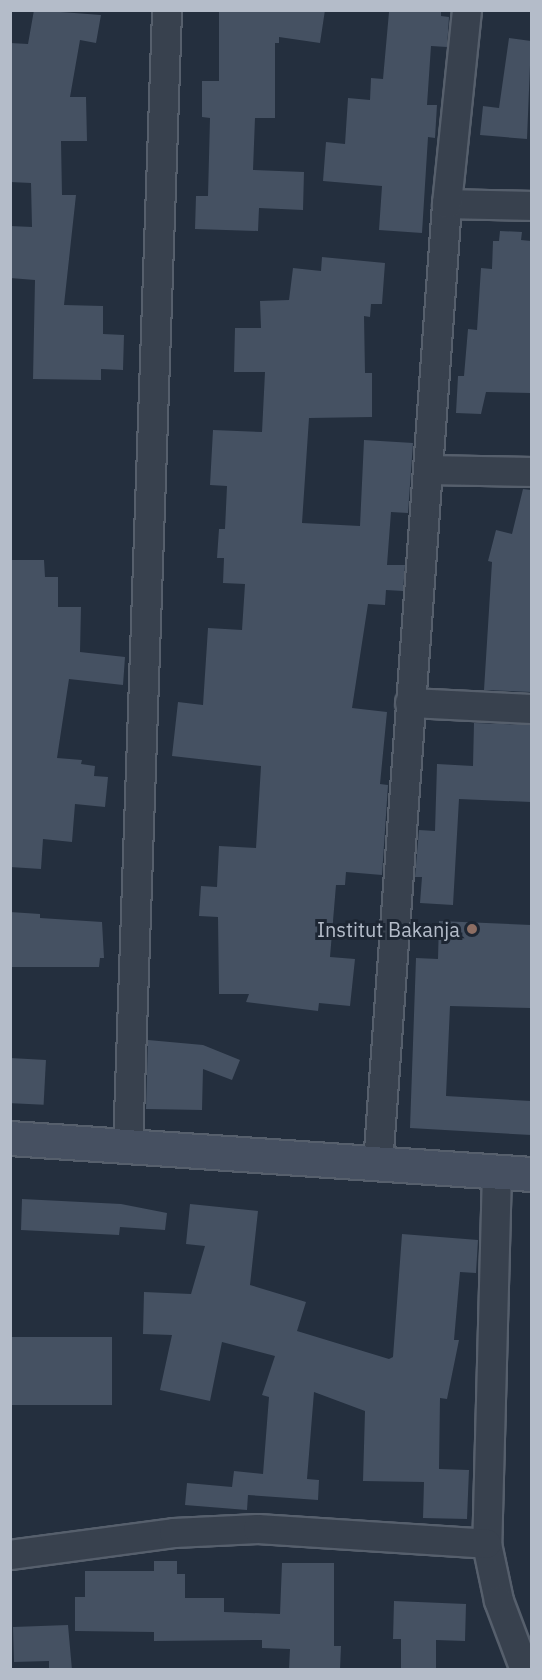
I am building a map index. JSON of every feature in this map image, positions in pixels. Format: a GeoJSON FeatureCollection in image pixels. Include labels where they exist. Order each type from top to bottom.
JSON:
{"type":"FeatureCollection","features":[{"type":"Feature","properties":{"kind":"main road"},"geometry":{"type":"LineString","coordinates":[[10,1138],[531,1174]]}},
{"type":"Feature","properties":{"kind":"street"},"geometry":{"type":"LineString","coordinates":[[128,1146],[167,10]]}},
{"type":"Feature","properties":{"kind":"street"},"geometry":{"type":"LineString","coordinates":[[378,1165],[447,204],[467,10]]}},
{"type":"Feature","properties":{"kind":"street"},"geometry":{"type":"LineString","coordinates":[[447,204],[531,206]]}},
{"type":"Feature","properties":{"kind":"street"},"geometry":{"type":"LineString","coordinates":[[429,470],[531,472]]}},
{"type":"Feature","properties":{"kind":"street"},"geometry":{"type":"LineString","coordinates":[[410,703],[531,709]]}},
{"type":"Feature","properties":{"kind":"street"},"geometry":{"type":"LineString","coordinates":[[497,1172],[487,1544],[499,1601],[525,1670]]}},
{"type":"Feature","properties":{"kind":"street"},"geometry":{"type":"LineString","coordinates":[[10,1555],[174,1533],[258,1529],[487,1544]]}},
{"type":"Feature","properties":{"kind":"building"},"geometry":{"type":"Polygon","coordinates":[[[34,10],[101,15],[96,43],[80,40],[70,97],[86,97],[87,141],[61,141],[62,195],[76,195],[64,305],[103,306],[103,334],[124,335],[123,370],[101,369],[101,380],[33,379],[35,280],[10,278],[10,226],[32,227],[31,183],[10,182],[10,43],[28,44],[34,10]]]}},
{"type":"Feature","properties":{"kind":"building"},"geometry":{"type":"Polygon","coordinates":[[[219,10],[325,10],[320,43],[279,37],[279,43],[275,43],[275,118],[255,118],[253,170],[304,172],[303,210],[259,208],[258,231],[195,229],[196,196],[208,196],[210,118],[202,117],[202,81],[219,81],[219,10]]]}},
{"type":"Feature","properties":{"kind":"building"},"geometry":{"type":"Polygon","coordinates":[[[441,10],[441,16],[449,17],[447,47],[431,46],[427,105],[437,105],[435,138],[428,137],[422,233],[379,230],[382,186],[323,181],[326,142],[345,144],[348,98],[370,100],[371,78],[383,79],[389,12],[441,10]]]}},
{"type":"Feature","properties":{"kind":"building"},"geometry":{"type":"Polygon","coordinates":[[[509,38],[531,41],[527,139],[480,135],[483,106],[499,108],[509,38]]]}},
{"type":"Feature","properties":{"kind":"building"},"geometry":{"type":"Polygon","coordinates":[[[500,231],[522,232],[521,240],[531,241],[531,393],[486,392],[481,414],[456,413],[458,376],[464,376],[468,329],[477,330],[481,268],[492,269],[493,241],[499,241],[500,231]]]}},
{"type":"Feature","properties":{"kind":"building"},"geometry":{"type":"Polygon","coordinates":[[[322,257],[385,263],[382,304],[371,304],[370,317],[364,316],[365,373],[372,373],[372,417],[309,418],[302,523],[360,526],[364,440],[413,443],[408,513],[391,512],[387,565],[405,565],[403,591],[386,590],[385,605],[368,604],[352,708],[387,712],[380,784],[388,785],[382,875],[346,872],[345,885],[336,885],[330,957],[355,959],[350,1006],[319,1003],[318,1011],[246,1002],[249,994],[219,994],[218,917],[199,916],[201,886],[217,887],[219,846],[256,848],[261,766],[172,756],[178,702],[203,705],[208,628],[242,630],[245,584],[223,583],[224,558],[217,558],[219,529],[225,529],[227,486],[210,485],[213,430],[262,432],[265,372],[234,372],[235,328],[261,328],[260,301],[289,300],[293,268],[321,271],[322,257]]]}},
{"type":"Feature","properties":{"kind":"building"},"geometry":{"type":"Polygon","coordinates":[[[523,489],[531,490],[531,692],[484,690],[492,562],[488,561],[496,530],[512,534],[523,489]]]}},
{"type":"Feature","properties":{"kind":"building"},"geometry":{"type":"Polygon","coordinates":[[[11,560],[44,560],[45,577],[58,577],[58,607],[81,607],[80,652],[125,657],[123,685],[69,679],[57,758],[82,760],[81,764],[95,766],[94,776],[108,777],[105,807],[75,804],[72,842],[43,839],[41,869],[10,867],[11,560]]]}},
{"type":"Feature","properties":{"kind":"building"},"geometry":{"type":"Polygon","coordinates":[[[474,723],[531,725],[531,802],[459,799],[453,905],[420,903],[422,877],[415,877],[419,830],[435,831],[437,764],[473,766],[474,723]]]}},
{"type":"Feature","properties":{"kind":"building"},"geometry":{"type":"Polygon","coordinates":[[[10,912],[40,914],[40,918],[102,922],[104,958],[100,958],[99,967],[10,967],[10,912]]]}},
{"type":"Feature","properties":{"kind":"building"},"geometry":{"type":"Polygon","coordinates":[[[439,921],[531,925],[531,1008],[450,1006],[446,1096],[531,1101],[531,1135],[410,1128],[416,958],[438,959],[439,921]]]}},
{"type":"Feature","properties":{"kind":"building"},"geometry":{"type":"Polygon","coordinates":[[[148,1040],[203,1045],[240,1060],[232,1080],[203,1069],[202,1110],[146,1109],[148,1040]]]}},
{"type":"Feature","properties":{"kind":"building"},"geometry":{"type":"Polygon","coordinates":[[[10,1058],[46,1060],[44,1105],[10,1103],[10,1058]]]}},
{"type":"Feature","properties":{"kind":"building"},"geometry":{"type":"Polygon","coordinates":[[[22,1199],[121,1204],[167,1213],[165,1230],[120,1227],[119,1235],[21,1230],[22,1199]]]}},
{"type":"Feature","properties":{"kind":"building"},"geometry":{"type":"Polygon","coordinates":[[[190,1204],[258,1211],[250,1285],[306,1302],[297,1331],[389,1359],[393,1357],[402,1234],[478,1240],[476,1273],[460,1272],[454,1340],[459,1340],[447,1399],[440,1398],[439,1469],[469,1470],[467,1519],[423,1518],[424,1482],[363,1481],[365,1411],[314,1392],[307,1479],[319,1480],[318,1500],[248,1495],[247,1510],[185,1505],[187,1483],[232,1487],[234,1471],[263,1474],[269,1397],[262,1395],[275,1356],[222,1342],[210,1401],[160,1390],[172,1335],[143,1334],[144,1292],[191,1294],[205,1246],[186,1244],[190,1204]]]}},
{"type":"Feature","properties":{"kind":"building"},"geometry":{"type":"Polygon","coordinates":[[[10,1337],[112,1337],[112,1405],[10,1405],[10,1337]]]}},
{"type":"Feature","properties":{"kind":"building"},"geometry":{"type":"Polygon","coordinates":[[[154,1561],[177,1561],[177,1574],[185,1574],[185,1598],[224,1598],[224,1612],[280,1614],[282,1563],[334,1563],[334,1646],[341,1646],[340,1670],[289,1670],[290,1649],[262,1648],[262,1640],[154,1641],[154,1632],[75,1631],[75,1597],[85,1597],[85,1571],[154,1571],[154,1561]]]}},
{"type":"Feature","properties":{"kind":"building"},"geometry":{"type":"Polygon","coordinates":[[[394,1601],[466,1604],[465,1641],[436,1640],[436,1670],[401,1670],[401,1639],[393,1639],[394,1601]]]}},
{"type":"Feature","properties":{"kind":"building"},"geometry":{"type":"Polygon","coordinates":[[[68,1625],[72,1670],[49,1670],[49,1661],[14,1662],[13,1627],[68,1625]]]}},
{"type":"Feature","properties":{"kind":"place","name":"Institut Bakanja"},"geometry":{"type":"Point","coordinates":[472,929]}}]}
